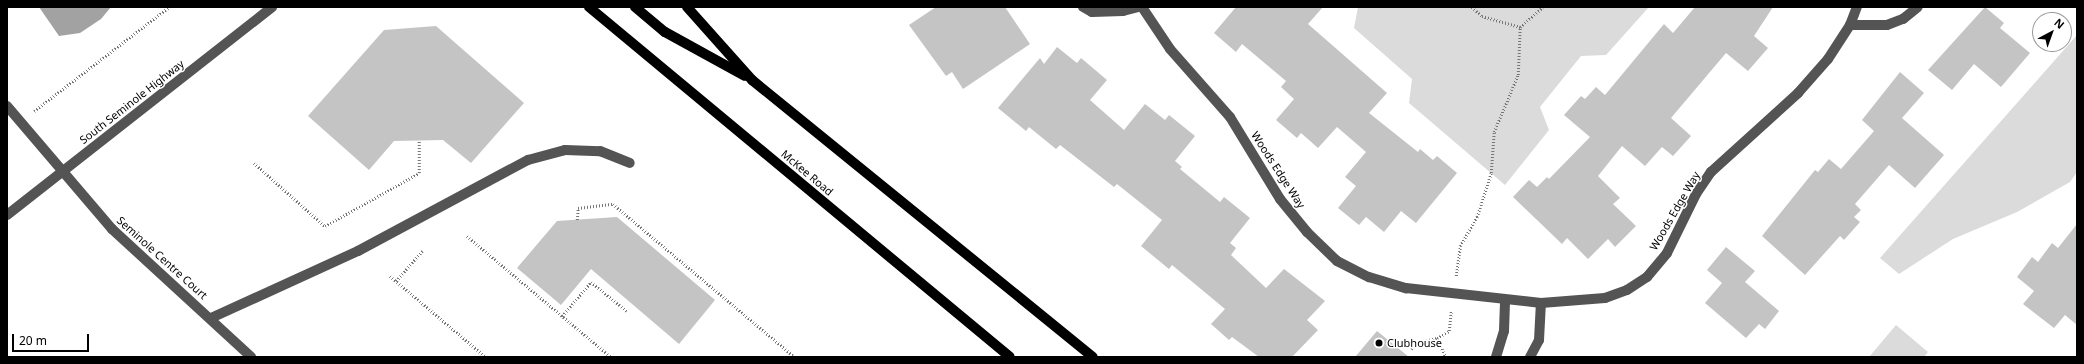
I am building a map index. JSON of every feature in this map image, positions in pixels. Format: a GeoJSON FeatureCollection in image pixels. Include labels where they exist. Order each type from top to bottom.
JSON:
{"type":"FeatureCollection","features":[{"type":"Feature","properties":{"kind":"main road","name":"McKee Road"},"geometry":{"type":"LineString","coordinates":[[589,7],[1010,357]]}},
{"type":"Feature","properties":{"kind":"main road"},"geometry":{"type":"LineString","coordinates":[[635,7],[665,32],[752,80]]}},
{"type":"Feature","properties":{"kind":"main road"},"geometry":{"type":"LineString","coordinates":[[687,7],[752,80],[1093,357]]}},
{"type":"Feature","properties":{"kind":"street","name":"South Seminole Highway"},"geometry":{"type":"LineString","coordinates":[[7,215],[272,7]]}},
{"type":"Feature","properties":{"kind":"street"},"geometry":{"type":"LineString","coordinates":[[1083,7],[1092,12],[1123,11],[1138,7]]}},
{"type":"Feature","properties":{"kind":"street","name":"Woods Edge Way"},"geometry":{"type":"LineString","coordinates":[[1142,7],[1170,49],[1230,116],[1280,199],[1307,232],[1332,256],[1377,280],[1406,288],[1505,300],[1541,302],[1604,298],[1627,290],[1647,277],[1667,253],[1696,194],[1711,172],[1798,93],[1828,59],[1850,25],[1857,7]]}},
{"type":"Feature","properties":{"kind":"street"},"geometry":{"type":"LineString","coordinates":[[1850,25],[1887,25],[1903,18],[1918,7]]}},
{"type":"Feature","properties":{"kind":"street","name":"Seminole Centre Court"},"geometry":{"type":"LineString","coordinates":[[7,106],[112,230],[211,318],[251,357]]}},
{"type":"Feature","properties":{"kind":"street"},"geometry":{"type":"LineString","coordinates":[[211,318],[358,251],[528,160],[565,150],[600,150],[630,163]]}},
{"type":"Feature","properties":{"kind":"street"},"geometry":{"type":"LineString","coordinates":[[1496,357],[1504,331],[1505,300]]}},
{"type":"Feature","properties":{"kind":"street"},"geometry":{"type":"LineString","coordinates":[[1530,357],[1539,340],[1541,302]]}},
{"type":"Feature","properties":{"kind":"path"},"geometry":{"type":"LineString","coordinates":[[34,112],[169,7]]}},
{"type":"Feature","properties":{"kind":"path"},"geometry":{"type":"LineString","coordinates":[[1472,7],[1494,21],[1520,28]]}},
{"type":"Feature","properties":{"kind":"path"},"geometry":{"type":"LineString","coordinates":[[1411,349],[1418,343],[1437,338],[1449,331],[1452,294],[1460,246],[1477,217],[1491,173],[1494,132],[1518,76],[1520,28],[1543,7]]}},
{"type":"Feature","properties":{"kind":"path"},"geometry":{"type":"LineString","coordinates":[[254,163],[325,226],[420,173],[419,140]]}},
{"type":"Feature","properties":{"kind":"path"},"geometry":{"type":"LineString","coordinates":[[578,220],[578,208],[613,204],[795,357]]}},
{"type":"Feature","properties":{"kind":"path"},"geometry":{"type":"LineString","coordinates":[[467,236],[611,357]]}},
{"type":"Feature","properties":{"kind":"path"},"geometry":{"type":"LineString","coordinates":[[396,281],[422,251]]}},
{"type":"Feature","properties":{"kind":"path"},"geometry":{"type":"LineString","coordinates":[[390,276],[486,357]]}},
{"type":"Feature","properties":{"kind":"path"},"geometry":{"type":"LineString","coordinates":[[562,316],[591,282],[627,311]]}},
{"type":"Feature","properties":{"kind":"path"},"geometry":{"type":"LineString","coordinates":[[1437,338],[1446,357]]}},
{"type":"Feature","properties":{"kind":"shaded area"},"geometry":{"type":"Polygon","coordinates":[[[39,7],[111,7],[101,19],[80,33],[59,36],[39,7]]]}},
{"type":"Feature","properties":{"kind":"shaded area"},"geometry":{"type":"Polygon","coordinates":[[[1358,7],[1649,7],[1606,55],[1581,56],[1540,107],[1549,130],[1505,185],[1409,103],[1412,79],[1354,28],[1358,7]]]}},
{"type":"Feature","properties":{"kind":"shaded area"},"geometry":{"type":"Polygon","coordinates":[[[2077,35],[2077,172],[2070,182],[2017,212],[1953,239],[1899,274],[1880,258],[2062,52],[2072,52],[2072,41],[2077,35]]]}},
{"type":"Feature","properties":{"kind":"shaded area"},"geometry":{"type":"Polygon","coordinates":[[[1896,325],[1928,352],[1924,357],[1869,357],[1896,325]]]}},
{"type":"Feature","properties":{"kind":"building"},"geometry":{"type":"Polygon","coordinates":[[[936,7],[1005,7],[1030,44],[963,89],[952,72],[946,76],[909,25],[936,7]]]}},
{"type":"Feature","properties":{"kind":"building"},"geometry":{"type":"Polygon","coordinates":[[[1236,7],[1323,7],[1308,24],[1387,93],[1369,113],[1418,152],[1420,149],[1433,160],[1437,156],[1457,173],[1416,223],[1401,211],[1384,232],[1366,217],[1359,225],[1338,208],[1356,186],[1345,177],[1366,152],[1337,127],[1318,148],[1301,133],[1297,138],[1276,120],[1294,99],[1281,87],[1286,81],[1242,44],[1236,52],[1214,33],[1236,7]]]}},
{"type":"Feature","properties":{"kind":"building"},"geometry":{"type":"Polygon","coordinates":[[[1695,7],[1773,7],[1754,36],[1768,48],[1748,71],[1726,53],[1671,118],[1691,136],[1673,156],[1662,147],[1645,166],[1622,146],[1598,176],[1620,198],[1613,204],[1636,226],[1615,247],[1608,239],[1588,259],[1567,238],[1562,244],[1513,197],[1529,180],[1537,187],[1547,177],[1549,179],[1590,137],[1564,115],[1581,96],[1585,99],[1596,87],[1605,95],[1664,24],[1673,33],[1695,7]]]}},
{"type":"Feature","properties":{"kind":"building"},"geometry":{"type":"Polygon","coordinates":[[[1985,7],[2004,23],[2000,28],[2030,53],[2001,87],[1974,64],[1952,90],[1928,70],[1985,7]]]}},
{"type":"Feature","properties":{"kind":"building"},"geometry":{"type":"Polygon","coordinates":[[[436,26],[524,103],[471,163],[443,140],[394,141],[369,170],[308,116],[384,30],[436,26]]]}},
{"type":"Feature","properties":{"kind":"building"},"geometry":{"type":"Polygon","coordinates":[[[1057,47],[1077,63],[1081,58],[1107,80],[1090,100],[1124,130],[1145,104],[1165,120],[1169,115],[1195,136],[1175,161],[1182,167],[1180,169],[1220,202],[1224,197],[1250,218],[1230,243],[1236,248],[1231,255],[1266,288],[1284,269],[1325,301],[1307,320],[1318,330],[1292,357],[1259,357],[1232,337],[1229,340],[1211,324],[1225,309],[1172,265],[1169,269],[1141,246],[1162,220],[1117,184],[1114,187],[1060,145],[1056,149],[1029,127],[1026,131],[998,108],[1040,58],[1044,64],[1057,47]]]}},
{"type":"Feature","properties":{"kind":"building"},"geometry":{"type":"Polygon","coordinates":[[[1900,72],[1924,93],[1902,118],[1944,155],[1915,188],[1889,165],[1855,204],[1861,210],[1854,217],[1860,222],[1844,240],[1840,236],[1805,275],[1762,236],[1815,170],[1818,172],[1829,159],[1841,169],[1874,131],[1862,120],[1900,72]]]}},
{"type":"Feature","properties":{"kind":"building"},"geometry":{"type":"Polygon","coordinates":[[[617,217],[715,300],[679,344],[591,269],[561,305],[517,268],[557,221],[617,217]]]}},
{"type":"Feature","properties":{"kind":"building"},"geometry":{"type":"Polygon","coordinates":[[[2077,224],[2077,325],[2065,315],[2054,328],[2023,304],[2034,291],[2017,277],[2032,257],[2038,262],[2052,243],[2058,248],[2077,224]]]}},
{"type":"Feature","properties":{"kind":"building"},"geometry":{"type":"Polygon","coordinates":[[[1726,247],[1755,271],[1745,282],[1779,311],[1765,329],[1759,324],[1746,338],[1705,303],[1722,283],[1707,270],[1726,247]]]}},
{"type":"Feature","properties":{"kind":"building","name":"Clubhouse"},"geometry":{"type":"Polygon","coordinates":[[[1377,331],[1409,357],[1355,357],[1377,331]]]}},
{"type":"Feature","properties":{"kind":"place","name":"Clubhouse"},"geometry":{"type":"Point","coordinates":[1379,343]}}]}
